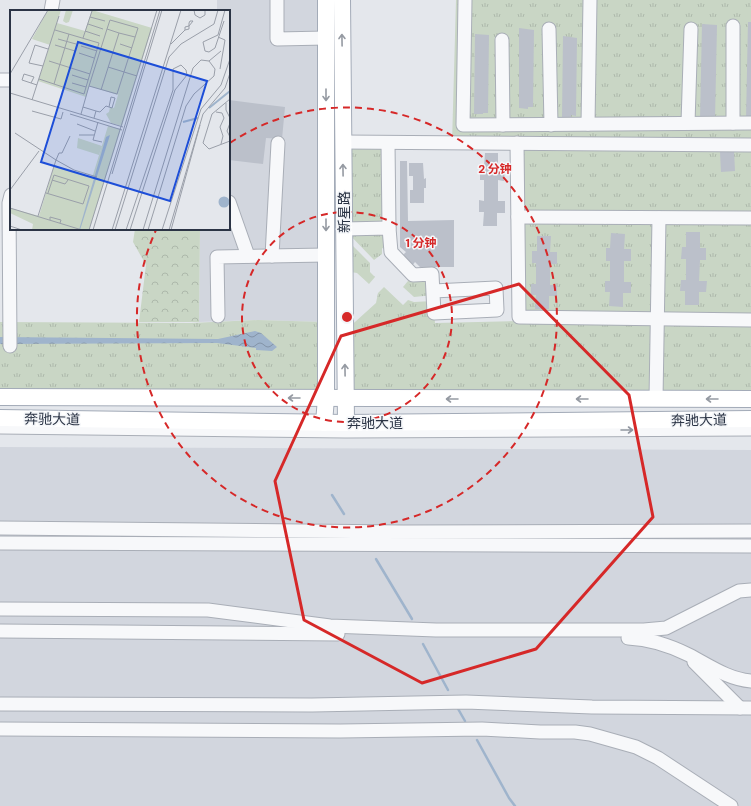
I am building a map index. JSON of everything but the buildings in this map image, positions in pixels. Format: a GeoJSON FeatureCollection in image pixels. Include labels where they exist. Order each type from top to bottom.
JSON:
{"type":"FeatureCollection","features":[{"type":"Feature","properties":{"kind":"main road","name":"新星路"},"geometry":{"type":"LineString","coordinates":[[316,425],[326,398],[326,0]]}},
{"type":"Feature","properties":{"kind":"main road","name":"新星路"},"geometry":{"type":"LineString","coordinates":[[342,0],[346,423]]}},
{"type":"Feature","properties":{"kind":"main road","name":"奔驰大道"},"geometry":{"type":"LineString","coordinates":[[0,397],[751,399]]}},
{"type":"Feature","properties":{"kind":"main road","name":"奔驰大道"},"geometry":{"type":"LineString","coordinates":[[0,418],[316,425],[346,423],[751,419]]}},
{"type":"Feature","properties":{"kind":"street"},"geometry":{"type":"LineString","coordinates":[[51,10],[53,0]]}},
{"type":"Feature","properties":{"kind":"street"},"geometry":{"type":"LineString","coordinates":[[277,0],[277,39],[326,38]]}},
{"type":"Feature","properties":{"kind":"street"},"geometry":{"type":"LineString","coordinates":[[466,0],[463,125],[751,123]]}},
{"type":"Feature","properties":{"kind":"street"},"geometry":{"type":"LineString","coordinates":[[588,124],[590,0]]}},
{"type":"Feature","properties":{"kind":"street"},"geometry":{"type":"LineString","coordinates":[[733,123],[734,26]]}},
{"type":"Feature","properties":{"kind":"street"},"geometry":{"type":"LineString","coordinates":[[549,29],[551,124]]}},
{"type":"Feature","properties":{"kind":"street"},"geometry":{"type":"LineString","coordinates":[[688,123],[691,29]]}},
{"type":"Feature","properties":{"kind":"street"},"geometry":{"type":"LineString","coordinates":[[502,40],[504,125]]}},
{"type":"Feature","properties":{"kind":"street"},"geometry":{"type":"LineString","coordinates":[[343,142],[751,145]]}},
{"type":"Feature","properties":{"kind":"street"},"geometry":{"type":"LineString","coordinates":[[272,256],[278,143]]}},
{"type":"Feature","properties":{"kind":"street"},"geometry":{"type":"LineString","coordinates":[[388,143],[388,228],[391,252],[413,275],[432,274],[434,313],[497,310],[496,288],[433,291]]}},
{"type":"Feature","properties":{"kind":"street"},"geometry":{"type":"LineString","coordinates":[[517,143],[519,317],[751,320]]}},
{"type":"Feature","properties":{"kind":"street"},"geometry":{"type":"LineString","coordinates":[[10,199],[10,346]]}},
{"type":"Feature","properties":{"kind":"street"},"geometry":{"type":"LineString","coordinates":[[230,205],[248,256]]}},
{"type":"Feature","properties":{"kind":"street"},"geometry":{"type":"LineString","coordinates":[[518,217],[751,218]]}},
{"type":"Feature","properties":{"kind":"street"},"geometry":{"type":"LineString","coordinates":[[656,399],[656,319],[659,218]]}},
{"type":"Feature","properties":{"kind":"street"},"geometry":{"type":"LineString","coordinates":[[344,229],[388,228]]}},
{"type":"Feature","properties":{"kind":"street"},"geometry":{"type":"LineString","coordinates":[[218,316],[217,257],[326,255]]}},
{"type":"Feature","properties":{"kind":"street"},"geometry":{"type":"LineString","coordinates":[[496,298],[519,297]]}},
{"type":"Feature","properties":{"kind":"street"},"geometry":{"type":"LineString","coordinates":[[0,427],[316,425],[751,429]]}},
{"type":"Feature","properties":{"kind":"street"},"geometry":{"type":"LineString","coordinates":[[0,528],[403,532],[751,530]]}},
{"type":"Feature","properties":{"kind":"street"},"geometry":{"type":"LineString","coordinates":[[0,543],[751,546]]}},
{"type":"Feature","properties":{"kind":"street"},"geometry":{"type":"LineString","coordinates":[[0,608],[208,610],[330,626],[436,630],[644,630],[666,628],[739,591],[751,590]]}},
{"type":"Feature","properties":{"kind":"street"},"geometry":{"type":"LineString","coordinates":[[0,631],[645,639],[664,644],[723,674],[739,680],[751,681]]}},
{"type":"Feature","properties":{"kind":"street"},"geometry":{"type":"LineString","coordinates":[[684,653],[746,708]]}},
{"type":"Feature","properties":{"kind":"street"},"geometry":{"type":"LineString","coordinates":[[0,704],[312,705],[466,702],[592,707],[746,708]]}},
{"type":"Feature","properties":{"kind":"street"},"geometry":{"type":"LineString","coordinates":[[0,729],[340,731],[482,729],[575,732],[590,734],[636,747],[658,758],[730,806]]}},
{"type":"Feature","properties":{"kind":"highlighted area"},"geometry":{"type":"Polygon","coordinates":[[[519,284],[629,395],[653,517],[536,649],[422,683],[304,620],[275,481],[341,336],[519,284]]]}},
{"type":"Feature","properties":{"kind":"shaded area"},"geometry":{"type":"Polygon","coordinates":[[[217,0],[326,0],[326,322],[258,320],[199,322],[200,230],[230,230],[230,10],[217,10],[217,0]]]}},
{"type":"Feature","properties":{"kind":"shaded area"},"geometry":{"type":"Polygon","coordinates":[[[0,447],[751,450],[751,806],[0,806],[0,447]]]}},
{"type":"Feature","properties":{"kind":"green space"},"geometry":{"type":"Polygon","coordinates":[[[456,0],[751,0],[751,399],[345,399],[345,331],[376,303],[378,293],[384,287],[403,305],[408,300],[414,302],[433,301],[435,323],[519,321],[517,144],[452,143],[456,0]]]}},
{"type":"Feature","properties":{"kind":"green space"},"geometry":{"type":"Polygon","coordinates":[[[343,142],[388,143],[391,252],[382,248],[382,254],[374,260],[344,229],[343,142]]]}},
{"type":"Feature","properties":{"kind":"green space"},"geometry":{"type":"Polygon","coordinates":[[[135,230],[200,230],[199,322],[139,322],[146,265],[133,242],[135,230]]]}},
{"type":"Feature","properties":{"kind":"green space"},"geometry":{"type":"Polygon","coordinates":[[[344,237],[370,263],[370,272],[375,277],[369,284],[357,273],[344,271],[344,237]]]}},
{"type":"Feature","properties":{"kind":"green space"},"geometry":{"type":"Polygon","coordinates":[[[432,274],[433,295],[414,297],[403,287],[413,275],[432,274]]]}},
{"type":"Feature","properties":{"kind":"green space"},"geometry":{"type":"Polygon","coordinates":[[[258,320],[326,322],[326,398],[0,397],[0,322],[191,323],[258,320]]]}},
{"type":"Feature","properties":{"kind":"water"},"geometry":{"type":"Polygon","coordinates":[[[255,331],[261,333],[277,347],[272,351],[256,350],[256,348],[217,343],[0,344],[0,337],[218,339],[255,331]]]}},
{"type":"Feature","properties":{"kind":"waterway"},"geometry":{"type":"LineString","coordinates":[[332,495],[344,514]]}},
{"type":"Feature","properties":{"kind":"waterway"},"geometry":{"type":"LineString","coordinates":[[376,559],[412,619]]}},
{"type":"Feature","properties":{"kind":"waterway"},"geometry":{"type":"LineString","coordinates":[[423,644],[448,690]]}},
{"type":"Feature","properties":{"kind":"waterway"},"geometry":{"type":"LineString","coordinates":[[457,707],[465,721]]}},
{"type":"Feature","properties":{"kind":"waterway"},"geometry":{"type":"LineString","coordinates":[[477,740],[509,798],[515,806]]}}]}
